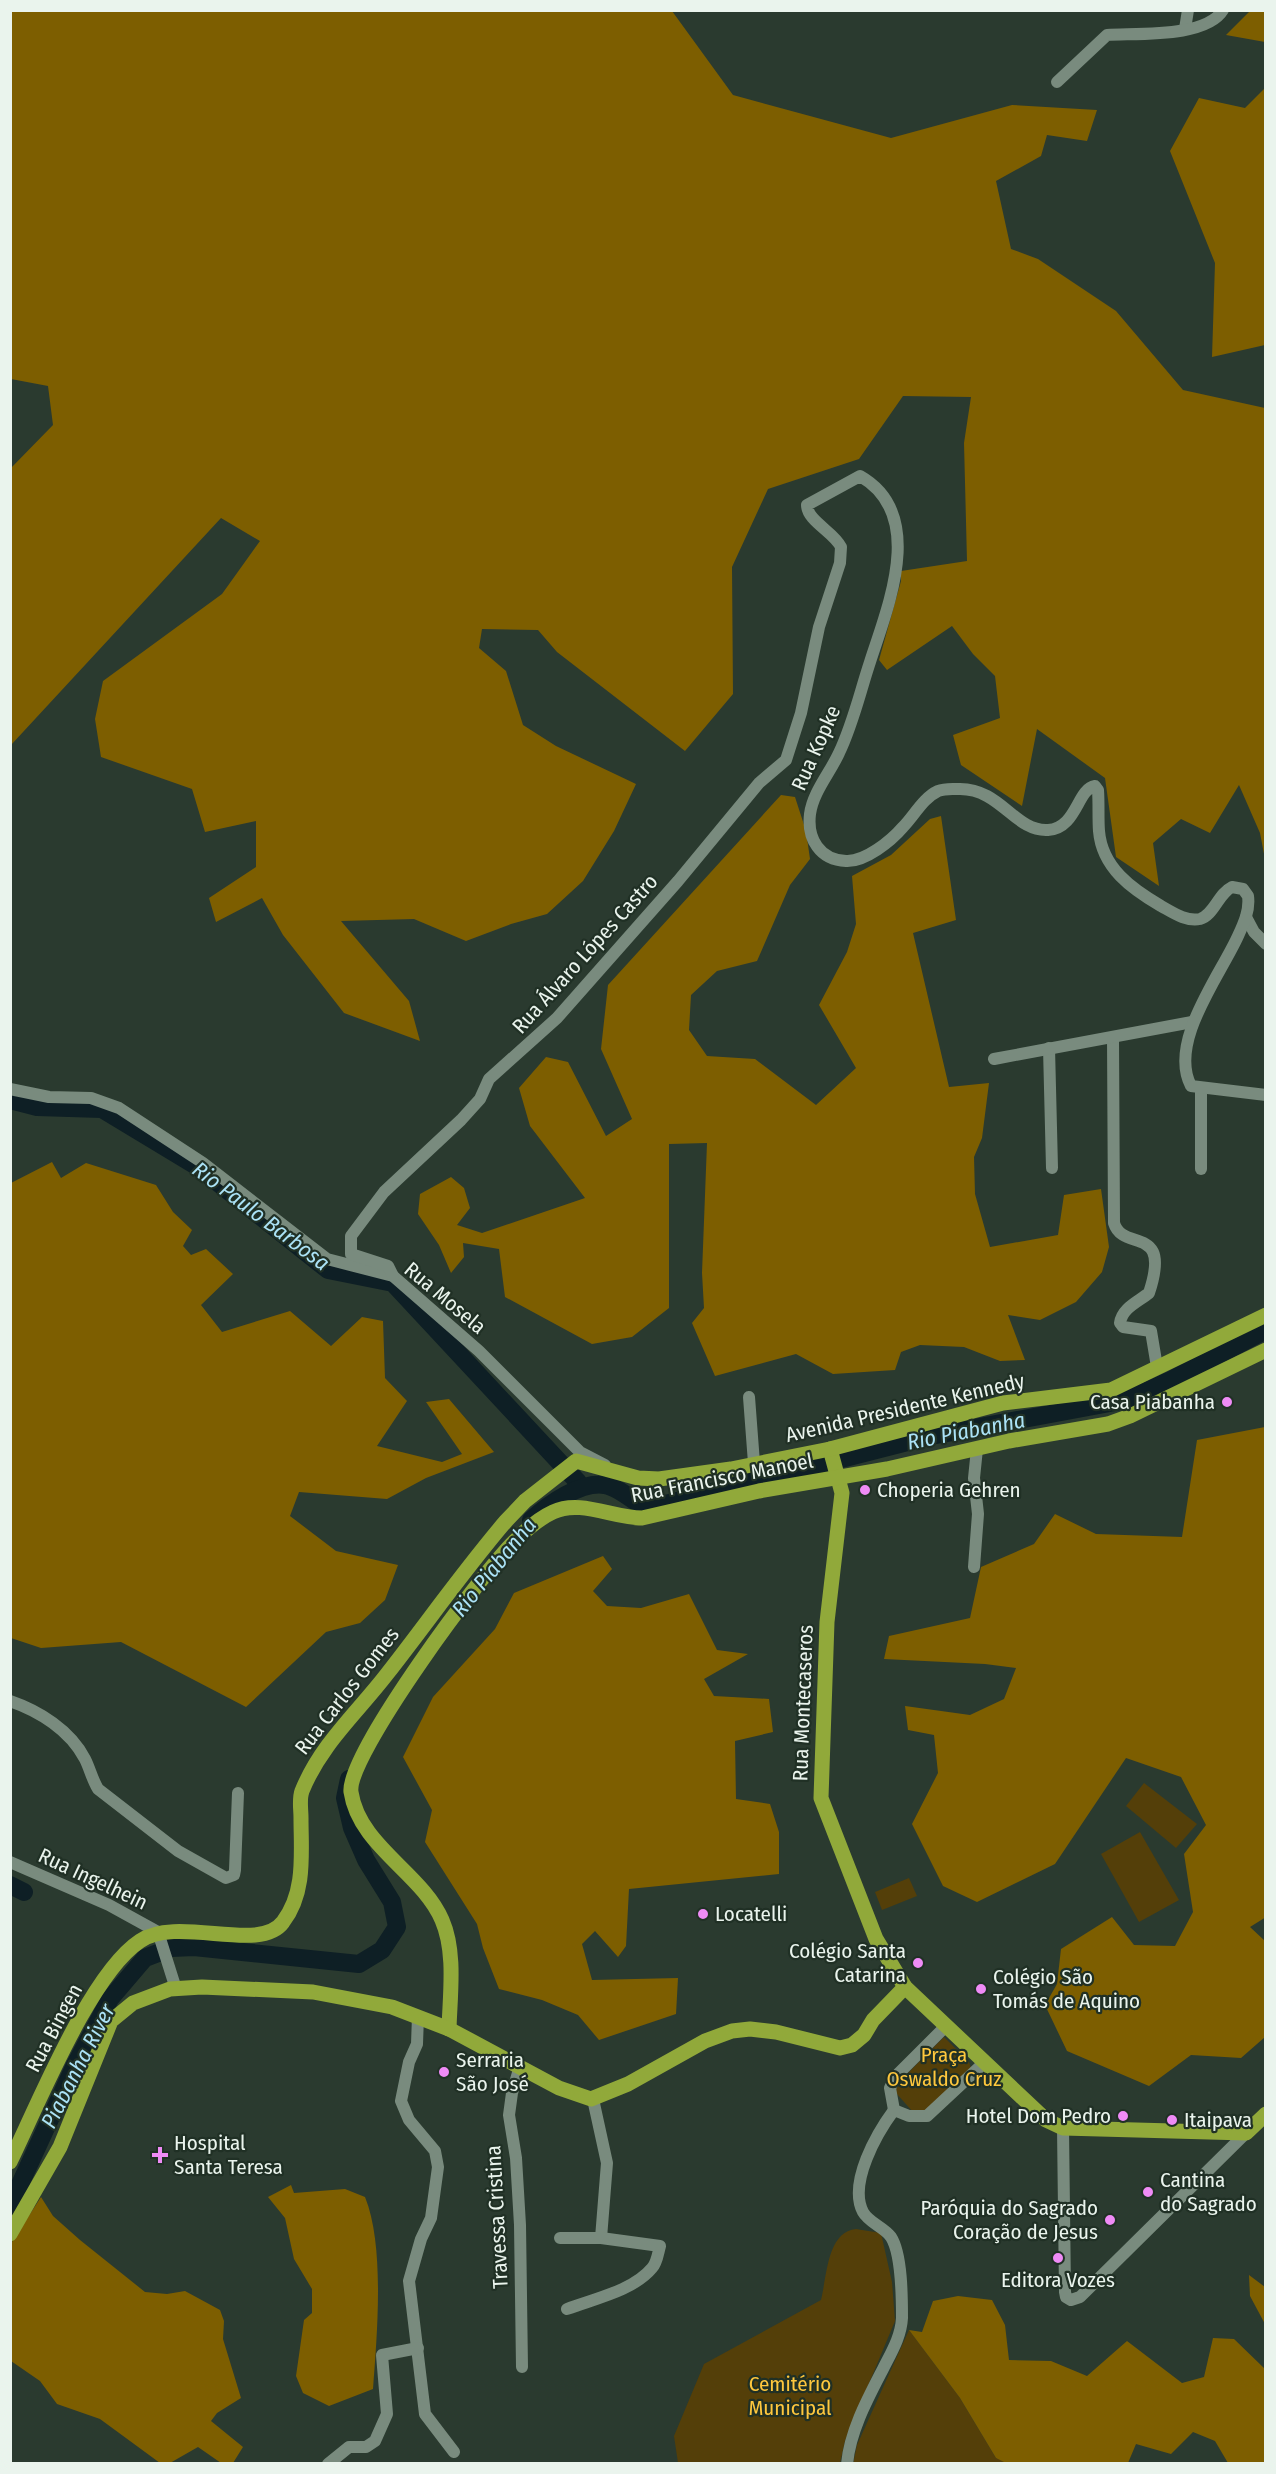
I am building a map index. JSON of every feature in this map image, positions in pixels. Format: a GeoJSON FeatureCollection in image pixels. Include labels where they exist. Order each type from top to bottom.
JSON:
{"type":"FeatureCollection","features":[{"type":"Feature","properties":{"kind":"main road","name":"Avenida Presidente Kennedy"},"geometry":{"type":"LineString","coordinates":[[578,1456],[638,1478],[659,1479],[731,1469],[830,1449],[1003,1403],[1112,1390],[1266,1315]]}},
{"type":"Feature","properties":{"kind":"main road"},"geometry":{"type":"LineString","coordinates":[[836,1477],[1108,1424],[1130,1416],[1266,1350]]}},
{"type":"Feature","properties":{"kind":"main road","name":"Rua Montecaseros"},"geometry":{"type":"LineString","coordinates":[[830,1449],[842,1493],[827,1622],[821,1798],[876,1939],[905,1987],[1046,2120],[1063,2128]]}},
{"type":"Feature","properties":{"kind":"main road","name":"Rua Carlos Gomes"},"geometry":{"type":"LineString","coordinates":[[158,1932],[184,1930],[254,1935],[268,1933],[283,1923],[300,1883],[301,1794],[316,1760],[328,1742],[385,1676],[483,1548],[519,1508],[578,1456]]}},
{"type":"Feature","properties":{"kind":"main road","name":"Rua Francisco Manoel"},"geometry":{"type":"LineString","coordinates":[[449,2028],[451,1974],[444,1923],[432,1903],[365,1826],[354,1809],[351,1789],[361,1760],[397,1695],[516,1540],[543,1518],[569,1506],[623,1518],[642,1518],[759,1491],[836,1477]]}},
{"type":"Feature","properties":{"kind":"main road"},"geometry":{"type":"LineString","coordinates":[[483,1548],[499,1561]]}},
{"type":"Feature","properties":{"kind":"main road","name":"Rua Bingen"},"geometry":{"type":"LineString","coordinates":[[10,2162],[81,2018],[110,1970],[140,1940],[158,1932]]}},
{"type":"Feature","properties":{"kind":"main road"},"geometry":{"type":"LineString","coordinates":[[10,2234],[60,2147],[111,2021],[133,2003],[176,1989],[202,1987],[313,1992],[358,1998],[449,2028],[559,2088],[593,2099],[628,2084],[705,2042],[732,2031],[750,2029],[776,2032],[840,2048],[852,2045],[864,2035],[873,2020],[905,1987]]}},
{"type":"Feature","properties":{"kind":"main road"},"geometry":{"type":"LineString","coordinates":[[1063,2128],[1246,2133],[1266,2114]]}},
{"type":"Feature","properties":{"kind":"street"},"geometry":{"type":"LineString","coordinates":[[1185,29],[1188,10]]}},
{"type":"Feature","properties":{"kind":"street"},"geometry":{"type":"LineString","coordinates":[[1057,82],[1080,64],[1107,35],[1144,35],[1185,29],[1210,23],[1223,10]]}},
{"type":"Feature","properties":{"kind":"street","name":"Rua Kopke"},"geometry":{"type":"LineString","coordinates":[[807,505],[860,476],[885,495],[891,505],[896,529],[896,581],[849,729],[812,803],[810,830],[815,845],[823,855],[834,860],[856,860],[876,849],[902,829],[928,798],[948,788],[983,792],[1030,826],[1050,830],[1060,826],[1073,815],[1088,789],[1095,786],[1098,790],[1099,833],[1104,852],[1115,871],[1134,891],[1170,911],[1193,920],[1203,918],[1227,889],[1237,887],[1243,889],[1248,896],[1246,917]]}},
{"type":"Feature","properties":{"kind":"street","name":"Rua Álvaro Lópes Castro"},"geometry":{"type":"LineString","coordinates":[[393,1276],[388,1266],[351,1254],[351,1236],[357,1225],[396,1180],[461,1120],[480,1099],[489,1080],[557,1018],[678,881],[759,783],[786,760],[801,712],[819,627],[840,563],[841,547],[829,530],[811,516],[807,505]]}},
{"type":"Feature","properties":{"kind":"street"},"geometry":{"type":"LineString","coordinates":[[1246,917],[1254,932],[1266,945]]}},
{"type":"Feature","properties":{"kind":"street"},"geometry":{"type":"LineString","coordinates":[[1246,917],[1227,960],[1192,1022],[1187,1045],[1188,1080],[1191,1086],[1201,1089],[1266,1095]]}},
{"type":"Feature","properties":{"kind":"street"},"geometry":{"type":"LineString","coordinates":[[994,1059],[1192,1022]]}},
{"type":"Feature","properties":{"kind":"street"},"geometry":{"type":"LineString","coordinates":[[1113,1038],[1114,1223],[1119,1232],[1151,1247],[1155,1253],[1149,1293],[1136,1301],[1121,1316],[1120,1323],[1123,1327],[1151,1331],[1157,1367]]}},
{"type":"Feature","properties":{"kind":"street"},"geometry":{"type":"LineString","coordinates":[[1049,1048],[1052,1168]]}},
{"type":"Feature","properties":{"kind":"street","name":"Rua Mosela"},"geometry":{"type":"LineString","coordinates":[[10,1089],[49,1097],[91,1098],[119,1108],[203,1163],[327,1259],[393,1276],[479,1351],[578,1456]]}},
{"type":"Feature","properties":{"kind":"street"},"geometry":{"type":"LineString","coordinates":[[1201,1089],[1202,1168]]}},
{"type":"Feature","properties":{"kind":"street"},"geometry":{"type":"LineString","coordinates":[[749,1397],[754,1463]]}},
{"type":"Feature","properties":{"kind":"street"},"geometry":{"type":"LineString","coordinates":[[974,1567],[978,1514],[974,1478],[977,1449]]}},
{"type":"Feature","properties":{"kind":"street"},"geometry":{"type":"LineString","coordinates":[[10,1701],[33,1708],[60,1728],[85,1759],[98,1789],[178,1851],[226,1878],[234,1875],[236,1870],[238,1793]]}},
{"type":"Feature","properties":{"kind":"street","name":"Rua Ingelhein"},"geometry":{"type":"LineString","coordinates":[[10,1862],[109,1905],[158,1932]]}},
{"type":"Feature","properties":{"kind":"street"},"geometry":{"type":"LineString","coordinates":[[158,1932],[172,1970],[176,1989]]}},
{"type":"Feature","properties":{"kind":"street"},"geometry":{"type":"LineString","coordinates":[[418,2016],[417,2044],[409,2062],[401,2101],[409,2120],[435,2151],[438,2167],[431,2218],[421,2239],[409,2281],[427,2419],[454,2452]]}},
{"type":"Feature","properties":{"kind":"street"},"geometry":{"type":"LineString","coordinates":[[846,2463],[853,2434],[898,2340],[902,2320],[898,2258],[890,2236],[863,2212],[860,2193],[862,2175],[870,2150],[894,2110],[890,2088],[896,2076],[946,2026]]}},
{"type":"Feature","properties":{"kind":"street"},"geometry":{"type":"LineString","coordinates":[[894,2110],[909,2116],[927,2116],[985,2062]]}},
{"type":"Feature","properties":{"kind":"street","name":"Travessa Cristina"},"geometry":{"type":"LineString","coordinates":[[520,2066],[512,2093],[509,2115],[516,2158],[520,2225],[522,2367]]}},
{"type":"Feature","properties":{"kind":"street"},"geometry":{"type":"LineString","coordinates":[[593,2099],[607,2163],[601,2238]]}},
{"type":"Feature","properties":{"kind":"street"},"geometry":{"type":"LineString","coordinates":[[1063,2128],[1065,2292],[1066,2297],[1071,2300],[1080,2296],[1246,2133]]}},
{"type":"Feature","properties":{"kind":"street"},"geometry":{"type":"LineString","coordinates":[[560,2238],[601,2238],[660,2246],[653,2267],[629,2285],[567,2308]]}},
{"type":"Feature","properties":{"kind":"street"},"geometry":{"type":"LineString","coordinates":[[328,2463],[349,2447],[366,2447],[375,2441],[387,2414],[382,2355],[418,2348]]}},
{"type":"Feature","properties":{"kind":"green space"},"geometry":{"type":"Polygon","coordinates":[[[1144,1783],[1197,1824],[1176,1848],[1126,1806],[1144,1783]]]}},
{"type":"Feature","properties":{"kind":"green space"},"geometry":{"type":"Polygon","coordinates":[[[1140,1832],[1179,1900],[1139,1922],[1101,1854],[1140,1832]]]}},
{"type":"Feature","properties":{"kind":"green space"},"geometry":{"type":"Polygon","coordinates":[[[909,1878],[917,1896],[882,1910],[875,1892],[909,1878]]]}},
{"type":"Feature","properties":{"kind":"green space","name":"Praça Oswaldo Cruz"},"geometry":{"type":"Polygon","coordinates":[[[944,2037],[969,2062],[971,2068],[927,2111],[913,2112],[896,2093],[895,2086],[944,2037]]]}},
{"type":"Feature","properties":{"kind":"green space","name":"Cemitério Municipal"},"geometry":{"type":"Polygon","coordinates":[[[856,2229],[881,2233],[892,2282],[895,2321],[845,2441],[840,2463],[678,2463],[674,2436],[704,2364],[821,2300],[834,2246],[846,2232],[856,2229]]]}},
{"type":"Feature","properties":{"kind":"green space","name":"Cemitério Municipal"},"geometry":{"type":"Polygon","coordinates":[[[909,2330],[960,2398],[996,2458],[1008,2463],[853,2464],[857,2445],[909,2330]]]}},
{"type":"Feature","properties":{"kind":"shaded area"},"geometry":{"type":"Polygon","coordinates":[[[11,11],[672,11],[733,95],[891,138],[1012,105],[1097,110],[1087,141],[1047,135],[1041,156],[996,181],[1011,249],[1038,259],[1116,311],[1183,390],[1265,408],[1265,859],[1260,833],[1239,785],[1210,833],[1181,819],[1153,843],[1159,886],[1116,857],[1105,778],[1037,729],[1022,806],[961,765],[953,735],[1000,718],[995,676],[973,654],[952,626],[887,670],[879,660],[901,581],[901,571],[967,561],[964,443],[971,397],[903,396],[859,459],[768,489],[732,567],[733,694],[685,751],[557,652],[538,630],[482,629],[479,648],[506,671],[523,725],[556,746],[636,784],[614,831],[583,881],[547,914],[511,924],[466,941],[414,919],[341,921],[409,1001],[420,1041],[344,1013],[283,935],[262,898],[216,922],[209,898],[256,867],[256,821],[205,832],[192,789],[101,757],[95,719],[103,681],[222,594],[260,541],[221,518],[11,745],[11,468],[53,425],[48,386],[11,379],[11,11]]]}},
{"type":"Feature","properties":{"kind":"shaded area"},"geometry":{"type":"Polygon","coordinates":[[[1250,11],[1265,11],[1265,42],[1226,35],[1250,11]]]}},
{"type":"Feature","properties":{"kind":"shaded area"},"geometry":{"type":"Polygon","coordinates":[[[1265,88],[1265,345],[1212,357],[1215,263],[1170,151],[1199,98],[1245,108],[1265,88]]]}},
{"type":"Feature","properties":{"kind":"shaded area"},"geometry":{"type":"Polygon","coordinates":[[[781,795],[795,797],[806,831],[810,859],[790,885],[757,961],[717,971],[691,995],[689,1030],[707,1056],[755,1059],[816,1105],[856,1068],[819,1005],[847,952],[856,924],[852,876],[891,855],[930,819],[941,816],[956,920],[913,933],[949,1087],[989,1083],[982,1138],[974,1157],[975,1194],[990,1247],[1058,1235],[1064,1195],[1101,1189],[1109,1247],[1102,1272],[1076,1302],[1040,1320],[1008,1315],[1025,1360],[1000,1361],[964,1347],[920,1345],[901,1352],[895,1370],[833,1374],[796,1354],[715,1376],[692,1323],[704,1308],[702,1273],[707,1143],[669,1144],[669,1308],[632,1337],[592,1344],[505,1297],[499,1249],[463,1243],[464,1257],[451,1273],[439,1245],[418,1214],[420,1194],[451,1177],[464,1188],[470,1208],[457,1225],[482,1233],[585,1198],[530,1126],[519,1088],[546,1057],[568,1062],[606,1136],[632,1119],[601,1049],[608,985],[781,795]]]}},
{"type":"Feature","properties":{"kind":"shaded area"},"geometry":{"type":"Polygon","coordinates":[[[52,1162],[61,1178],[86,1163],[156,1185],[173,1212],[192,1230],[183,1246],[191,1255],[206,1249],[233,1274],[201,1305],[222,1332],[290,1311],[331,1346],[362,1317],[383,1321],[385,1378],[407,1401],[377,1446],[442,1462],[462,1454],[426,1402],[449,1399],[494,1452],[426,1478],[387,1499],[299,1492],[290,1516],[336,1551],[398,1565],[385,1600],[360,1623],[326,1632],[246,1707],[121,1642],[41,1648],[11,1638],[11,1183],[52,1162]]]}},
{"type":"Feature","properties":{"kind":"shaded area"},"geometry":{"type":"Polygon","coordinates":[[[1265,1427],[1266,1917],[1250,1927],[1265,1941],[1265,2037],[1241,2058],[1191,2055],[1149,2086],[1067,2051],[1045,2005],[1057,1984],[1061,1949],[1112,1917],[1134,1945],[1175,1946],[1193,1912],[1184,1854],[1206,1825],[1181,1777],[1126,1758],[1055,1864],[977,1902],[943,1886],[912,1824],[938,1773],[934,1735],[908,1730],[905,1706],[970,1715],[1004,1699],[1016,1668],[985,1664],[884,1659],[889,1636],[970,1618],[981,1567],[1034,1544],[1055,1514],[1096,1534],[1182,1537],[1197,1440],[1265,1427]]]}},
{"type":"Feature","properties":{"kind":"shaded area"},"geometry":{"type":"Polygon","coordinates":[[[603,1556],[612,1569],[593,1591],[607,1606],[641,1608],[689,1594],[717,1650],[748,1654],[704,1679],[714,1696],[769,1699],[773,1732],[735,1741],[736,1799],[770,1804],[779,1832],[779,1874],[629,1889],[626,1946],[618,1957],[595,1931],[582,1944],[592,1980],[678,1978],[676,2014],[599,2040],[578,2015],[542,2000],[499,1989],[483,1948],[477,1924],[425,1842],[432,1810],[403,1757],[433,1697],[495,1629],[514,1593],[603,1556]]]}},
{"type":"Feature","properties":{"kind":"shaded area"},"geometry":{"type":"Polygon","coordinates":[[[291,2185],[294,2193],[345,2189],[365,2197],[375,2240],[378,2291],[373,2389],[329,2406],[303,2393],[296,2376],[304,2320],[312,2313],[312,2289],[294,2259],[285,2218],[268,2197],[291,2185]]]}},
{"type":"Feature","properties":{"kind":"shaded area"},"geometry":{"type":"Polygon","coordinates":[[[41,2197],[53,2216],[145,2292],[167,2294],[185,2291],[220,2310],[224,2321],[223,2339],[241,2398],[217,2413],[211,2421],[243,2447],[233,2463],[221,2463],[198,2447],[170,2463],[160,2463],[100,2419],[57,2404],[40,2381],[11,2361],[10,2245],[41,2197]]]}},
{"type":"Feature","properties":{"kind":"shaded area"},"geometry":{"type":"Polygon","coordinates":[[[1249,2275],[1265,2287],[1265,2324],[1250,2296],[1249,2275]]]}},
{"type":"Feature","properties":{"kind":"shaded area"},"geometry":{"type":"Polygon","coordinates":[[[958,2296],[992,2300],[1005,2325],[1009,2360],[1051,2361],[1087,2376],[1127,2341],[1182,2383],[1204,2377],[1213,2338],[1234,2339],[1265,2369],[1265,2463],[1228,2463],[1215,2441],[1193,2432],[1171,2454],[1136,2444],[1128,2463],[1008,2464],[996,2458],[960,2398],[909,2330],[922,2332],[933,2301],[958,2296]]]}},
{"type":"Feature","properties":{"kind":"waterway","name":"Rio Paulo Barbosa"},"geometry":{"type":"LineString","coordinates":[[10,1100],[37,1107],[102,1109],[198,1167],[328,1270],[393,1283],[578,1482]]}},
{"type":"Feature","properties":{"kind":"waterway","name":"Rio Piabanha"},"geometry":{"type":"LineString","coordinates":[[531,1520],[556,1501],[586,1487],[610,1486],[646,1509],[931,1436],[1126,1400],[1171,1380],[1266,1330]]}},
{"type":"Feature","properties":{"kind":"waterway","name":"Rio Piabanha"},"geometry":{"type":"LineString","coordinates":[[10,2206],[75,2065],[110,1999],[145,1958],[171,1948],[194,1947],[359,1964],[382,1950],[397,1927],[392,1902],[366,1860],[352,1828],[345,1798],[349,1779]]}},
{"type":"Feature","properties":{"kind":"waterway"},"geometry":{"type":"LineString","coordinates":[[10,1885],[24,1892]]}},
{"type":"Feature","properties":{"kind":"place","name":"Casa Piabanha"},"geometry":{"type":"Point","coordinates":[1227,1402]}},
{"type":"Feature","properties":{"kind":"place","name":"Choperia Gehren"},"geometry":{"type":"Point","coordinates":[865,1490]}},
{"type":"Feature","properties":{"kind":"place","name":"Locatelli"},"geometry":{"type":"Point","coordinates":[703,1914]}},
{"type":"Feature","properties":{"kind":"place","name":"Colégio Santa Catarina"},"geometry":{"type":"Point","coordinates":[918,1963]}},
{"type":"Feature","properties":{"kind":"place","name":"Colégio São Tomás de Aquino"},"geometry":{"type":"Point","coordinates":[981,1989]}},
{"type":"Feature","properties":{"kind":"place","name":"Serraria São José"},"geometry":{"type":"Point","coordinates":[444,2072]}},
{"type":"Feature","properties":{"kind":"place","name":"Hotel Dom Pedro"},"geometry":{"type":"Point","coordinates":[1123,2116]}},
{"type":"Feature","properties":{"kind":"place","name":"Itaipava"},"geometry":{"type":"Point","coordinates":[1172,2120]}},
{"type":"Feature","properties":{"kind":"place","name":"Hospital Santa Teresa"},"geometry":{"type":"Point","coordinates":[160,2155]}},
{"type":"Feature","properties":{"kind":"place","name":"Cantina do Sagrado"},"geometry":{"type":"Point","coordinates":[1148,2192]}},
{"type":"Feature","properties":{"kind":"place","name":"Paróquia do Sagrado Coração de Jesus"},"geometry":{"type":"Point","coordinates":[1110,2220]}},
{"type":"Feature","properties":{"kind":"place","name":"Editora Vozes"},"geometry":{"type":"Point","coordinates":[1058,2258]}},
{"type":"Feature","properties":{"kind":"water label","name":"Piabanha River"},"geometry":{"type":"Point","coordinates":[78,2066]}}]}
